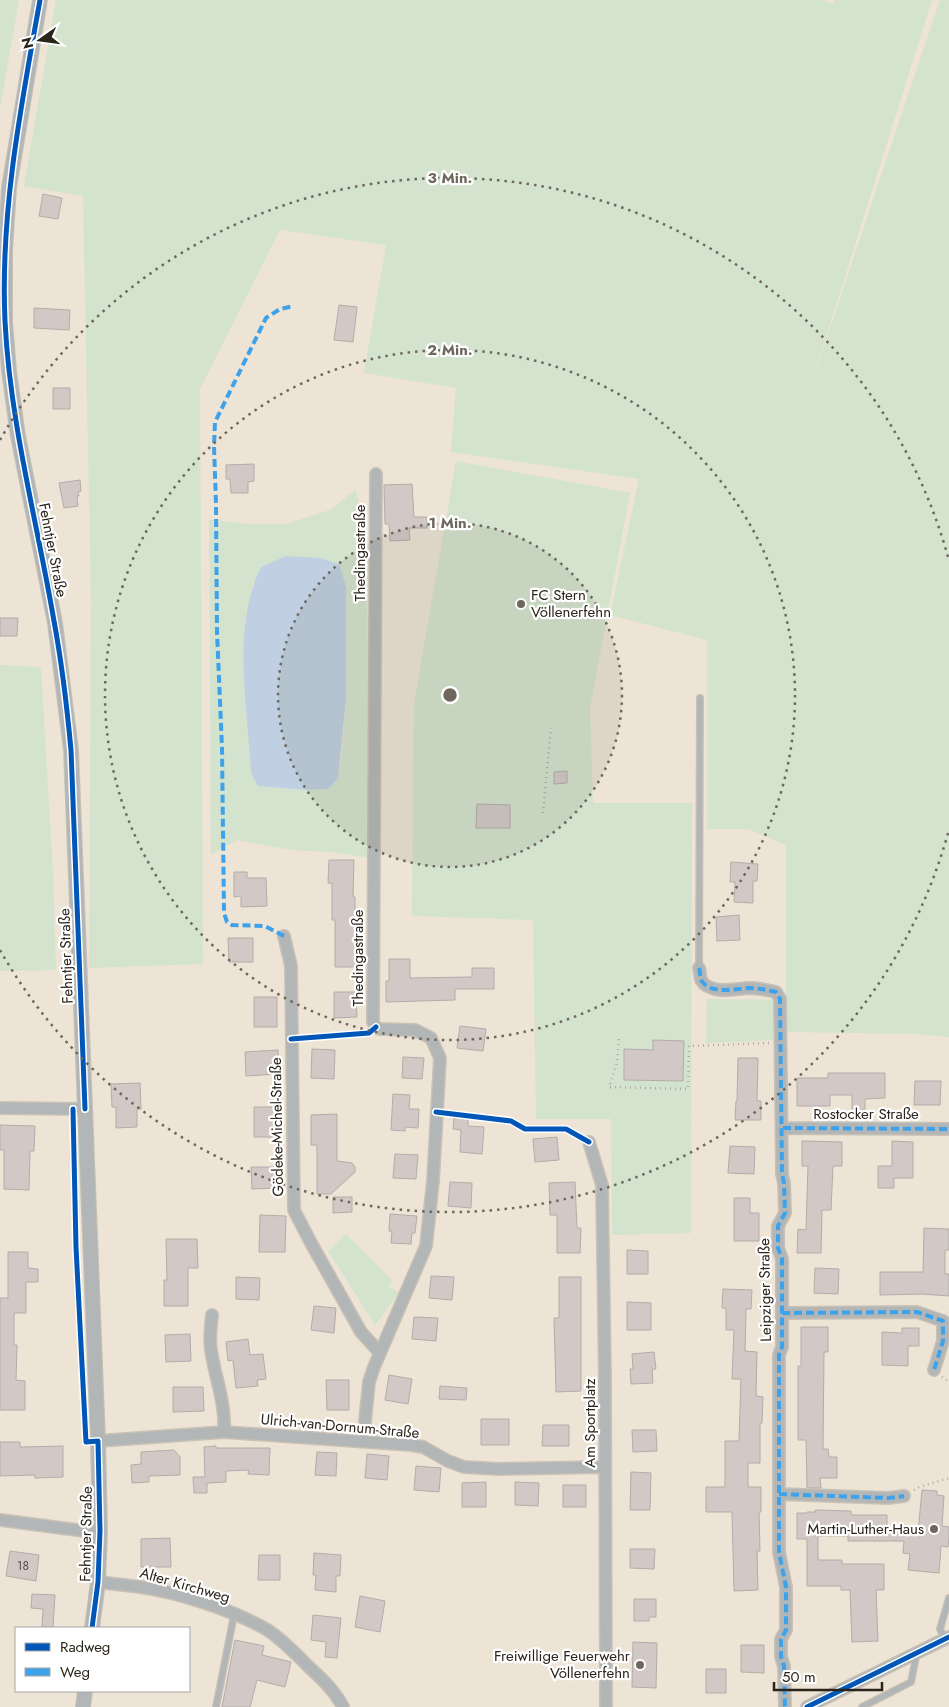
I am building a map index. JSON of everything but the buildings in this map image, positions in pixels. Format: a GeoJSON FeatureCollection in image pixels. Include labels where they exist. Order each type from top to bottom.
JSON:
{"type":"FeatureCollection","features":[{"type":"Feature","properties":{"kind":"street","name":"Fehntjer Straße"},"geometry":{"type":"LineString","coordinates":[[40,0],[10,188],[5,250],[5,322],[9,371],[18,436],[55,622],[71,750],[98,1441],[100,1534],[98,1582],[92,1627]]}},
{"type":"Feature","properties":{"kind":"street","name":"Thedingastraße"},"geometry":{"type":"LineString","coordinates":[[363,1441],[369,1382],[426,1246],[433,1181],[440,1058],[431,1038],[415,1030],[380,1029],[373,1022],[376,474]]}},
{"type":"Feature","properties":{"kind":"street","name":"Gödeke-Michel-Straße"},"geometry":{"type":"LineString","coordinates":[[284,936],[291,966],[294,1210],[361,1332],[380,1353]]}},
{"type":"Feature","properties":{"kind":"street","name":"Leipziger Straße"},"geometry":{"type":"LineString","coordinates":[[699,968],[701,980],[708,986],[732,990],[765,989],[776,992],[780,999],[784,1213],[778,1226],[778,1248],[782,1259],[782,1347],[779,1355],[778,1468],[779,1552],[786,1587],[786,1630],[781,1639],[785,1707]]}},
{"type":"Feature","properties":{"kind":"street"},"geometry":{"type":"LineString","coordinates":[[0,1108],[85,1109]]}},
{"type":"Feature","properties":{"kind":"street","name":"Rostocker Straße"},"geometry":{"type":"LineString","coordinates":[[783,1128],[949,1129]]}},
{"type":"Feature","properties":{"kind":"street","name":"Am Sportplatz"},"geometry":{"type":"LineString","coordinates":[[589,1142],[602,1185],[606,1707]]}},
{"type":"Feature","properties":{"kind":"street"},"geometry":{"type":"LineString","coordinates":[[782,1313],[917,1312],[943,1321],[943,1341],[934,1370]]}},
{"type":"Feature","properties":{"kind":"street"},"geometry":{"type":"LineString","coordinates":[[212,1314],[211,1349],[224,1408],[224,1432]]}},
{"type":"Feature","properties":{"kind":"street","name":"Ulrich-van-Dornum-Straße"},"geometry":{"type":"LineString","coordinates":[[98,1441],[224,1432],[423,1447],[448,1461],[464,1467],[499,1469],[605,1467]]}},
{"type":"Feature","properties":{"kind":"street"},"geometry":{"type":"LineString","coordinates":[[779,1494],[888,1498],[904,1496]]}},
{"type":"Feature","properties":{"kind":"street"},"geometry":{"type":"LineString","coordinates":[[0,1520],[100,1534]]}},
{"type":"Feature","properties":{"kind":"street","name":"Alter Kirchweg"},"geometry":{"type":"LineString","coordinates":[[98,1582],[141,1587],[172,1594],[234,1615],[267,1630],[294,1653],[338,1696],[343,1707]]}},
{"type":"Feature","properties":{"kind":"street"},"geometry":{"type":"LineString","coordinates":[[807,1707],[947,1638]]}},
{"type":"Feature","properties":{"kind":"street"},"geometry":{"type":"LineString","coordinates":[[83,1707],[85,1692]]}},
{"type":"Feature","properties":{"kind":"lane"},"geometry":{"type":"LineString","coordinates":[[699,968],[700,698]]}},
{"type":"Feature","properties":{"kind":"lane"},"geometry":{"type":"LineString","coordinates":[[947,1638],[940,1629],[949,1598]]}},
{"type":"Feature","properties":{"kind":"lane","name":"Alter Kirchweg"},"geometry":{"type":"LineString","coordinates":[[216,1707],[234,1615]]}},
{"type":"Feature","properties":{"kind":"lane"},"geometry":{"type":"LineString","coordinates":[[862,1707],[911,1682],[917,1652]]}},
{"type":"Feature","properties":{"kind":"path"},"geometry":{"type":"LineString","coordinates":[[542,813],[551,728]]}},
{"type":"Feature","properties":{"kind":"path"},"geometry":{"type":"LineString","coordinates":[[619,1037],[618,1062],[610,1086],[688,1089],[689,1046],[781,1042]]}},
{"type":"Feature","properties":{"kind":"path"},"geometry":{"type":"LineString","coordinates":[[904,1496],[919,1487],[949,1478]]}},
{"type":"Feature","properties":{"kind":"green space"},"geometry":{"type":"Polygon","coordinates":[[[0,0],[19,0],[0,109],[0,0]]]}},
{"type":"Feature","properties":{"kind":"green space"},"geometry":{"type":"Polygon","coordinates":[[[56,0],[821,0],[834,4],[835,0],[932,0],[808,394],[940,0],[949,0],[949,1037],[918,1034],[786,1032],[786,845],[748,829],[707,829],[707,640],[610,615],[639,479],[451,452],[456,388],[364,373],[386,245],[280,230],[200,389],[203,964],[89,968],[91,599],[83,196],[24,186],[56,0]]]}},
{"type":"Feature","properties":{"kind":"green space"},"geometry":{"type":"Polygon","coordinates":[[[456,461],[630,493],[590,708],[593,803],[692,803],[691,1233],[612,1235],[611,1119],[536,1119],[533,920],[412,916],[414,704],[456,461]]]}},
{"type":"Feature","properties":{"kind":"green space"},"geometry":{"type":"Polygon","coordinates":[[[356,489],[364,532],[367,593],[370,858],[332,852],[291,850],[237,840],[211,855],[209,520],[251,524],[286,524],[330,510],[356,489]],[[253,583],[245,622],[245,677],[251,773],[306,790],[327,789],[338,778],[346,700],[346,586],[253,583]]]}},
{"type":"Feature","properties":{"kind":"green space"},"geometry":{"type":"Polygon","coordinates":[[[0,665],[41,667],[53,873],[56,970],[0,971],[0,665]]]}},
{"type":"Feature","properties":{"kind":"green space"},"geometry":{"type":"Polygon","coordinates":[[[707,999],[775,1000],[773,1040],[706,1043],[707,999]]]}},
{"type":"Feature","properties":{"kind":"green space"},"geometry":{"type":"Polygon","coordinates":[[[346,1234],[393,1281],[388,1286],[399,1293],[375,1325],[328,1251],[346,1234]]]}},
{"type":"Feature","properties":{"kind":"water"},"geometry":{"type":"Polygon","coordinates":[[[286,556],[320,558],[339,564],[346,586],[346,700],[338,778],[328,789],[306,790],[258,786],[251,773],[244,668],[246,615],[252,590],[261,567],[286,556]]]}},
{"type":"Feature","properties":{"kind":"marked path"},"geometry":{"type":"LineString","coordinates":[[284,936],[265,926],[232,925],[227,922],[224,913],[222,748],[217,632],[214,446],[215,422],[266,318],[280,309],[294,306]]}},
{"type":"Feature","properties":{"kind":"marked path"},"geometry":{"type":"LineString","coordinates":[[699,968],[701,980],[710,988],[723,990],[763,989],[776,992],[780,999],[782,1174],[785,1213],[778,1226],[778,1248],[782,1259],[782,1347],[779,1355],[779,1552],[786,1587],[786,1630],[781,1639],[785,1707]]}},
{"type":"Feature","properties":{"kind":"marked path"},"geometry":{"type":"LineString","coordinates":[[783,1128],[949,1129]]}},
{"type":"Feature","properties":{"kind":"marked path"},"geometry":{"type":"LineString","coordinates":[[782,1313],[917,1312],[943,1321],[943,1341],[934,1370]]}},
{"type":"Feature","properties":{"kind":"marked path"},"geometry":{"type":"LineString","coordinates":[[779,1494],[888,1498],[904,1496]]}},
{"type":"Feature","properties":{"kind":"cycle path"},"geometry":{"type":"LineString","coordinates":[[40,0],[19,120],[9,200],[4,281],[5,321],[12,397],[57,637],[71,750],[85,1109]]}},
{"type":"Feature","properties":{"kind":"cycle path"},"geometry":{"type":"LineString","coordinates":[[291,1039],[369,1033],[376,1027]]}},
{"type":"Feature","properties":{"kind":"cycle path"},"geometry":{"type":"LineString","coordinates":[[73,1109],[76,1247],[86,1442],[98,1441],[100,1531],[98,1582],[92,1627]]}},
{"type":"Feature","properties":{"kind":"cycle path"},"geometry":{"type":"LineString","coordinates":[[436,1112],[511,1121],[525,1129],[566,1129],[589,1142]]}},
{"type":"Feature","properties":{"kind":"cycle path"},"geometry":{"type":"LineString","coordinates":[[807,1707],[949,1637]]}},
{"type":"Feature","properties":{"kind":"place","name":"FC Stern Völlenerfehn"},"geometry":{"type":"Point","coordinates":[521,604]}},
{"type":"Feature","properties":{"kind":"place","name":"Martin-Luther-Haus"},"geometry":{"type":"Point","coordinates":[934,1529]}},
{"type":"Feature","properties":{"kind":"place","name":"Freiwillige Feuerwehr Völlenerfehn"},"geometry":{"type":"Point","coordinates":[640,1665]}}]}
